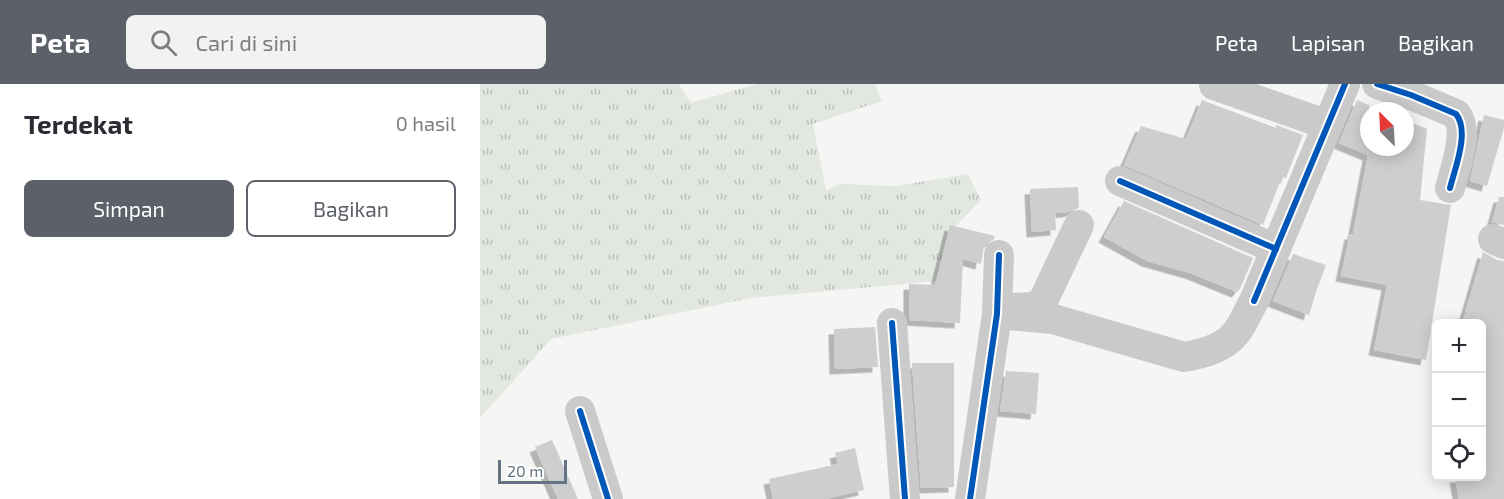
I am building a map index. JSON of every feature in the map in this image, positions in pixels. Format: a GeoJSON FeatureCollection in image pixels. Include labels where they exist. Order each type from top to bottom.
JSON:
{"type":"FeatureCollection","features":[{"type":"Feature","properties":{"kind":"street"},"geometry":{"type":"LineString","coordinates":[[996,311],[1053,319],[1184,357],[1200,354],[1223,344],[1235,334],[1254,301],[1345,84]]}},
{"type":"Feature","properties":{"kind":"street"},"geometry":{"type":"LineString","coordinates":[[1377,84],[1413,89],[1461,119],[1462,135],[1450,188]]}},
{"type":"Feature","properties":{"kind":"street"},"geometry":{"type":"LineString","coordinates":[[1215,85],[1328,125]]}},
{"type":"Feature","properties":{"kind":"street"},"geometry":{"type":"LineString","coordinates":[[1120,181],[1276,249]]}},
{"type":"Feature","properties":{"kind":"street"},"geometry":{"type":"LineString","coordinates":[[996,311],[1032,307],[1042,303],[1079,225]]}},
{"type":"Feature","properties":{"kind":"street"},"geometry":{"type":"LineString","coordinates":[[970,499],[996,311],[999,255]]}},
{"type":"Feature","properties":{"kind":"street"},"geometry":{"type":"LineString","coordinates":[[892,323],[905,499]]}},
{"type":"Feature","properties":{"kind":"street"},"geometry":{"type":"LineString","coordinates":[[580,411],[608,499]]}},
{"type":"Feature","properties":{"kind":"green space"},"geometry":{"type":"Polygon","coordinates":[[[480,84],[679,84],[691,103],[757,84],[875,84],[882,101],[813,124],[826,190],[840,184],[895,186],[968,174],[981,200],[952,230],[947,280],[751,298],[551,339],[480,418],[480,84]]]}},
{"type":"Feature","properties":{"kind":"building"},"geometry":{"type":"Polygon","coordinates":[[[1202,100],[1276,128],[1276,125],[1303,135],[1286,178],[1282,177],[1263,225],[1124,165],[1141,126],[1186,139],[1202,100]]]}},
{"type":"Feature","properties":{"kind":"building"},"geometry":{"type":"Polygon","coordinates":[[[1357,100],[1362,102],[1360,152],[1339,143],[1357,100]]]}},
{"type":"Feature","properties":{"kind":"building"},"geometry":{"type":"Polygon","coordinates":[[[1484,115],[1504,120],[1504,128],[1487,186],[1470,181],[1484,115]]]}},
{"type":"Feature","properties":{"kind":"building"},"geometry":{"type":"Polygon","coordinates":[[[1414,124],[1427,129],[1420,200],[1451,205],[1426,360],[1374,350],[1387,285],[1341,276],[1350,234],[1353,234],[1368,156],[1414,156],[1414,124]]]}},
{"type":"Feature","properties":{"kind":"building"},"geometry":{"type":"Polygon","coordinates":[[[1078,187],[1079,208],[1055,213],[1056,230],[1032,232],[1030,189],[1078,187]]]}},
{"type":"Feature","properties":{"kind":"building"},"geometry":{"type":"Polygon","coordinates":[[[1499,197],[1504,197],[1504,225],[1492,222],[1499,197]]]}},
{"type":"Feature","properties":{"kind":"building"},"geometry":{"type":"Polygon","coordinates":[[[1124,201],[1253,258],[1240,289],[1237,292],[1190,273],[1147,261],[1104,237],[1124,201]]]}},
{"type":"Feature","properties":{"kind":"building"},"geometry":{"type":"Polygon","coordinates":[[[950,225],[995,236],[984,246],[981,264],[963,259],[960,323],[909,320],[909,284],[935,285],[950,225]]]}},
{"type":"Feature","properties":{"kind":"building"},"geometry":{"type":"Polygon","coordinates":[[[1483,252],[1497,260],[1504,261],[1504,499],[1459,499],[1456,481],[1486,481],[1486,319],[1463,319],[1483,252]]]}},
{"type":"Feature","properties":{"kind":"building"},"geometry":{"type":"Polygon","coordinates":[[[1293,254],[1326,265],[1309,315],[1273,301],[1293,254]]]}},
{"type":"Feature","properties":{"kind":"building"},"geometry":{"type":"Polygon","coordinates":[[[875,327],[878,367],[835,369],[834,329],[875,327]]]}},
{"type":"Feature","properties":{"kind":"building"},"geometry":{"type":"Polygon","coordinates":[[[912,363],[954,363],[954,487],[921,488],[912,363]]]}},
{"type":"Feature","properties":{"kind":"building"},"geometry":{"type":"Polygon","coordinates":[[[1006,371],[1039,373],[1036,414],[1000,411],[1006,371]]]}},
{"type":"Feature","properties":{"kind":"building"},"geometry":{"type":"Polygon","coordinates":[[[552,440],[578,499],[558,499],[535,447],[552,440]]]}},
{"type":"Feature","properties":{"kind":"building"},"geometry":{"type":"Polygon","coordinates":[[[855,448],[864,490],[825,499],[773,499],[769,479],[838,464],[835,453],[855,448]]]}},
{"type":"Feature","properties":{"kind":"cycle path"},"geometry":{"type":"LineString","coordinates":[[1254,301],[1345,84]]}},
{"type":"Feature","properties":{"kind":"cycle path"},"geometry":{"type":"LineString","coordinates":[[1377,84],[1456,114],[1460,121],[1462,140],[1450,188]]}},
{"type":"Feature","properties":{"kind":"cycle path"},"geometry":{"type":"LineString","coordinates":[[1120,181],[1276,249]]}},
{"type":"Feature","properties":{"kind":"cycle path"},"geometry":{"type":"LineString","coordinates":[[970,499],[997,314],[999,255]]}},
{"type":"Feature","properties":{"kind":"cycle path"},"geometry":{"type":"LineString","coordinates":[[892,323],[905,499]]}},
{"type":"Feature","properties":{"kind":"cycle path"},"geometry":{"type":"LineString","coordinates":[[580,411],[608,499]]}}]}
